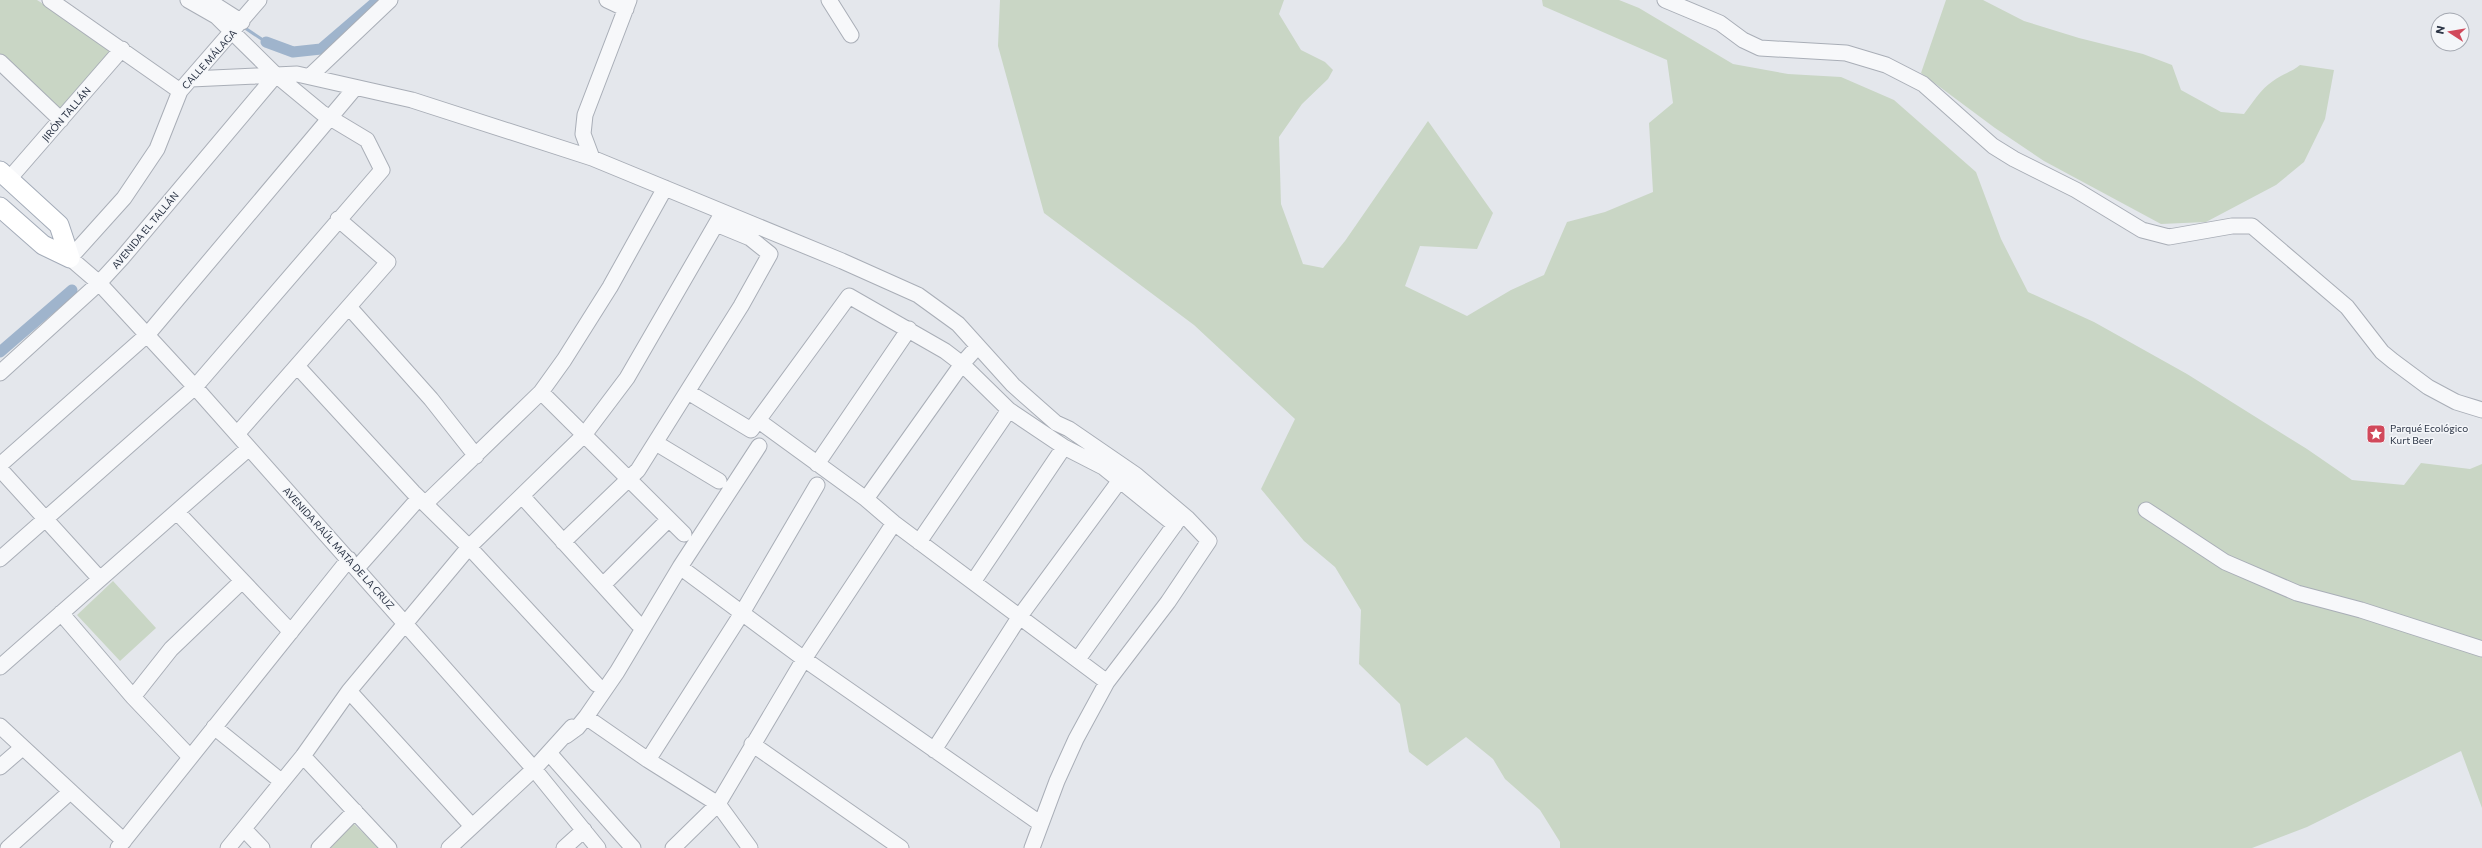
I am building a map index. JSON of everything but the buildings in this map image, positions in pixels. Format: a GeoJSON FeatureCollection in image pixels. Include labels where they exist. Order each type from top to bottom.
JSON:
{"type":"FeatureCollection","features":[{"type":"Feature","properties":{"kind":"main road"},"geometry":{"type":"LineString","coordinates":[[4,175],[59,225],[70,258]]}},
{"type":"Feature","properties":{"kind":"main road","name":"AVENIDA RAÚL MATA DE LA CRUZ"},"geometry":{"type":"LineString","coordinates":[[0,207],[43,245],[70,258]]}},
{"type":"Feature","properties":{"kind":"street"},"geometry":{"type":"LineString","coordinates":[[50,0],[180,91]]}},
{"type":"Feature","properties":{"kind":"street"},"geometry":{"type":"LineString","coordinates":[[188,0],[238,27]]}},
{"type":"Feature","properties":{"kind":"street"},"geometry":{"type":"LineString","coordinates":[[0,560],[195,387],[338,219],[382,170],[367,140],[331,118],[276,74],[238,27],[208,0]]}},
{"type":"Feature","properties":{"kind":"street"},"geometry":{"type":"LineString","coordinates":[[310,76],[390,0]]}},
{"type":"Feature","properties":{"kind":"street"},"geometry":{"type":"LineString","coordinates":[[569,149],[585,115],[627,4],[607,0]]}},
{"type":"Feature","properties":{"kind":"street"},"geometry":{"type":"LineString","coordinates":[[829,0],[851,34]]}},
{"type":"Feature","properties":{"kind":"street"},"geometry":{"type":"LineString","coordinates":[[1665,0],[1720,23],[1743,40],[1760,48],[1846,53],[1886,65],[1923,84],[2004,152],[2076,190],[2142,230],[2169,237],[2232,226],[2252,226],[2347,307],[2382,352],[2393,361],[2428,386],[2456,402],[2482,410]]}},
{"type":"Feature","properties":{"kind":"street","name":"CALLE MÁLAGA"},"geometry":{"type":"LineString","coordinates":[[70,258],[124,198],[153,155],[180,91],[238,27],[257,1]]}},
{"type":"Feature","properties":{"kind":"street","name":"JIRÓN TALLÁN"},"geometry":{"type":"LineString","coordinates":[[4,175],[61,120],[122,49]]}},
{"type":"Feature","properties":{"kind":"street"},"geometry":{"type":"LineString","coordinates":[[0,62],[61,120]]}},
{"type":"Feature","properties":{"kind":"street","name":"AVENIDA EL TALLÁN"},"geometry":{"type":"LineString","coordinates":[[0,373],[100,283],[276,74]]}},
{"type":"Feature","properties":{"kind":"street"},"geometry":{"type":"LineString","coordinates":[[191,79],[297,74],[412,100],[569,149],[665,188],[720,218],[750,238],[770,254],[741,306],[688,392],[656,443],[630,480],[563,542]]}},
{"type":"Feature","properties":{"kind":"street"},"geometry":{"type":"LineString","coordinates":[[0,465],[148,334],[355,88]]}},
{"type":"Feature","properties":{"kind":"street"},"geometry":{"type":"LineString","coordinates":[[585,115],[583,134],[592,158]]}},
{"type":"Feature","properties":{"kind":"street"},"geometry":{"type":"LineString","coordinates":[[0,726],[70,792],[121,844],[291,632],[353,564],[423,500],[476,456],[541,392],[564,360],[610,287],[665,188]]}},
{"type":"Feature","properties":{"kind":"street"},"geometry":{"type":"LineString","coordinates":[[720,218],[918,295],[958,324],[1013,385],[1056,422],[1210,542],[1168,602],[1107,682],[1076,739],[1057,780],[1032,848]]}},
{"type":"Feature","properties":{"kind":"street"},"geometry":{"type":"LineString","coordinates":[[228,848],[281,781],[303,756],[349,692],[469,547],[584,435],[627,378],[720,218]]}},
{"type":"Feature","properties":{"kind":"street"},"geometry":{"type":"LineString","coordinates":[[237,434],[388,262],[338,219]]}},
{"type":"Feature","properties":{"kind":"street","name":"AVENIDA RAÚL MATA DE LA CRUZ"},"geometry":{"type":"LineString","coordinates":[[70,258],[100,283],[148,334],[534,769],[598,848]]}},
{"type":"Feature","properties":{"kind":"street"},"geometry":{"type":"LineString","coordinates":[[688,392],[751,430],[849,296],[909,329],[962,364],[1009,410],[1064,447],[1103,467],[1124,475]]}},
{"type":"Feature","properties":{"kind":"street"},"geometry":{"type":"LineString","coordinates":[[349,307],[431,399],[476,456]]}},
{"type":"Feature","properties":{"kind":"street"},"geometry":{"type":"LineString","coordinates":[[818,464],[909,329]]}},
{"type":"Feature","properties":{"kind":"street"},"geometry":{"type":"LineString","coordinates":[[866,499],[962,364],[978,346]]}},
{"type":"Feature","properties":{"kind":"street"},"geometry":{"type":"LineString","coordinates":[[297,366],[469,547],[596,684]]}},
{"type":"Feature","properties":{"kind":"street"},"geometry":{"type":"LineString","coordinates":[[541,392],[684,534]]}},
{"type":"Feature","properties":{"kind":"street"},"geometry":{"type":"LineString","coordinates":[[919,542],[1009,410]]}},
{"type":"Feature","properties":{"kind":"street"},"geometry":{"type":"LineString","coordinates":[[758,421],[866,499],[919,542],[1107,682]]}},
{"type":"Feature","properties":{"kind":"street"},"geometry":{"type":"LineString","coordinates":[[656,443],[719,481]]}},
{"type":"Feature","properties":{"kind":"street"},"geometry":{"type":"LineString","coordinates":[[449,848],[534,769],[566,736],[577,728],[586,717],[617,672],[680,567],[759,446]]}},
{"type":"Feature","properties":{"kind":"street"},"geometry":{"type":"LineString","coordinates":[[974,582],[1064,447]]}},
{"type":"Feature","properties":{"kind":"street"},"geometry":{"type":"LineString","coordinates":[[0,667],[249,448]]}},
{"type":"Feature","properties":{"kind":"street"},"geometry":{"type":"LineString","coordinates":[[0,469],[100,578]]}},
{"type":"Feature","properties":{"kind":"street"},"geometry":{"type":"LineString","coordinates":[[934,750],[1020,616],[1124,475]]}},
{"type":"Feature","properties":{"kind":"street"},"geometry":{"type":"LineString","coordinates":[[648,760],[742,613],[817,485]]}},
{"type":"Feature","properties":{"kind":"street"},"geometry":{"type":"LineString","coordinates":[[522,496],[603,585],[641,621],[618,658],[596,684],[590,702],[566,736]]}},
{"type":"Feature","properties":{"kind":"street"},"geometry":{"type":"LineString","coordinates":[[2146,510],[2225,562],[2296,593],[2361,610],[2482,649]]}},
{"type":"Feature","properties":{"kind":"street"},"geometry":{"type":"LineString","coordinates":[[177,512],[291,632]]}},
{"type":"Feature","properties":{"kind":"street"},"geometry":{"type":"LineString","coordinates":[[603,585],[669,519]]}},
{"type":"Feature","properties":{"kind":"street"},"geometry":{"type":"LineString","coordinates":[[1078,659],[1179,519]]}},
{"type":"Feature","properties":{"kind":"street"},"geometry":{"type":"LineString","coordinates":[[673,848],[718,804],[752,744],[804,659],[894,523]]}},
{"type":"Feature","properties":{"kind":"street"},"geometry":{"type":"LineString","coordinates":[[680,567],[804,659],[1041,824]]}},
{"type":"Feature","properties":{"kind":"street"},"geometry":{"type":"LineString","coordinates":[[133,697],[171,649],[242,581]]}},
{"type":"Feature","properties":{"kind":"street"},"geometry":{"type":"LineString","coordinates":[[61,613],[133,697],[190,757]]}},
{"type":"Feature","properties":{"kind":"street"},"geometry":{"type":"LineString","coordinates":[[349,692],[472,826]]}},
{"type":"Feature","properties":{"kind":"street"},"geometry":{"type":"LineString","coordinates":[[586,717],[648,760],[718,804],[750,848]]}},
{"type":"Feature","properties":{"kind":"street"},"geometry":{"type":"LineString","coordinates":[[214,727],[281,781]]}},
{"type":"Feature","properties":{"kind":"street"},"geometry":{"type":"LineString","coordinates":[[752,744],[901,848]]}},
{"type":"Feature","properties":{"kind":"street"},"geometry":{"type":"LineString","coordinates":[[0,767],[22,748]]}},
{"type":"Feature","properties":{"kind":"street"},"geometry":{"type":"LineString","coordinates":[[549,753],[632,848]]}},
{"type":"Feature","properties":{"kind":"street"},"geometry":{"type":"LineString","coordinates":[[303,756],[389,848]]}},
{"type":"Feature","properties":{"kind":"street"},"geometry":{"type":"LineString","coordinates":[[8,848],[70,792]]}},
{"type":"Feature","properties":{"kind":"street"},"geometry":{"type":"LineString","coordinates":[[319,848],[355,811]]}},
{"type":"Feature","properties":{"kind":"street"},"geometry":{"type":"LineString","coordinates":[[244,829],[262,848]]}},
{"type":"Feature","properties":{"kind":"street"},"geometry":{"type":"LineString","coordinates":[[564,848],[584,830]]}},
{"type":"Feature","properties":{"kind":"green space"},"geometry":{"type":"Polygon","coordinates":[[[0,0],[37,0],[113,48],[59,110],[0,55],[0,0]]]}},
{"type":"Feature","properties":{"kind":"green space"},"geometry":{"type":"Polygon","coordinates":[[[1000,0],[1284,0],[1279,14],[1301,50],[1325,62],[1333,70],[1328,79],[1302,104],[1279,137],[1281,204],[1303,264],[1323,268],[1345,241],[1428,121],[1493,213],[1477,249],[1420,246],[1405,286],[1467,316],[1511,290],[1544,275],[1567,222],[1605,212],[1653,192],[1649,123],[1673,103],[1667,60],[1543,6],[1542,0],[1619,0],[1639,8],[1733,64],[1788,74],[1841,77],[1894,100],[1976,172],[2001,239],[2028,292],[2094,322],[2187,374],[2307,449],[2352,480],[2404,485],[2421,463],[2470,469],[2482,464],[2482,808],[2461,751],[2307,827],[2252,848],[1560,848],[1560,842],[1540,810],[1505,779],[1493,759],[1466,737],[1427,766],[1409,752],[1400,704],[1359,664],[1361,610],[1335,567],[1304,541],[1261,489],[1295,419],[1194,325],[1044,213],[998,46],[1000,0]]]}},
{"type":"Feature","properties":{"kind":"green space"},"geometry":{"type":"Polygon","coordinates":[[[1946,0],[1983,0],[2024,21],[2079,38],[2143,54],[2172,65],[2181,90],[2221,112],[2244,114],[2257,96],[2269,84],[2300,65],[2334,70],[2325,119],[2304,162],[2276,185],[2206,222],[2161,224],[2044,161],[1995,128],[1921,73],[1946,0]]]}},
{"type":"Feature","properties":{"kind":"green space"},"geometry":{"type":"Polygon","coordinates":[[[113,581],[156,628],[120,661],[77,615],[113,581]]]}},
{"type":"Feature","properties":{"kind":"green space"},"geometry":{"type":"Polygon","coordinates":[[[353,823],[379,848],[330,848],[353,823]]]}},
{"type":"Feature","properties":{"kind":"waterway"},"geometry":{"type":"LineString","coordinates":[[266,42],[293,52],[321,49],[378,0]]}},
{"type":"Feature","properties":{"kind":"waterway"},"geometry":{"type":"LineString","coordinates":[[242,26],[266,42]]}},
{"type":"Feature","properties":{"kind":"waterway"},"geometry":{"type":"LineString","coordinates":[[0,352],[72,290]]}},
{"type":"Feature","properties":{"kind":"place","name":"Parqué Ecológico Kurt Beer"},"geometry":{"type":"Point","coordinates":[2376,434]}}]}
